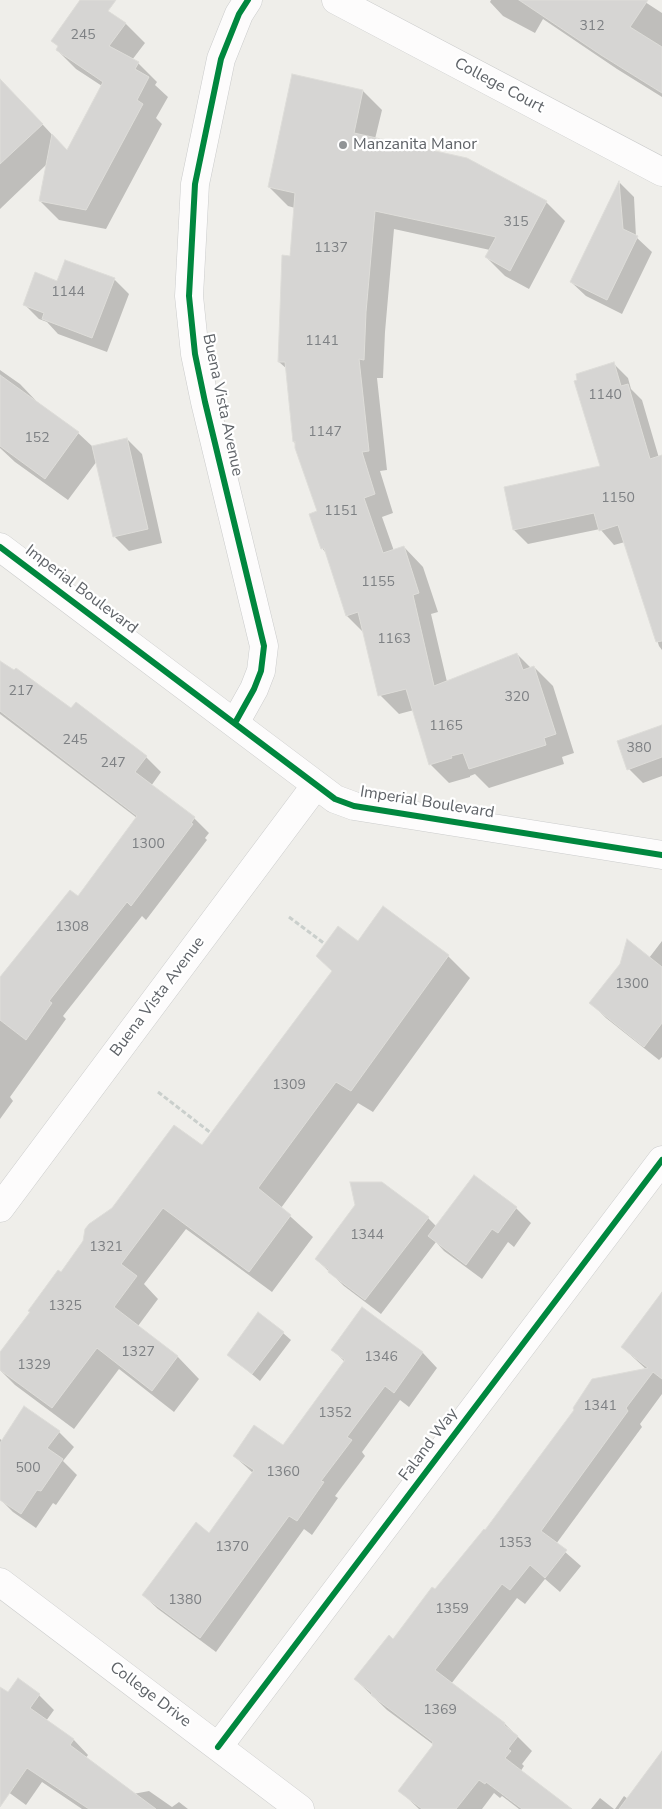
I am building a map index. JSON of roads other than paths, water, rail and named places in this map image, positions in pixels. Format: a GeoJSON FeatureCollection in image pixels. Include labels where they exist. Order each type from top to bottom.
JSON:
{"type":"FeatureCollection","features":[{"type":"Feature","properties":{"kind":"street","name":"Buena Vista Avenue"},"geometry":{"type":"LineString","coordinates":[[235,723],[254,689],[261,671],[264,646],[194,354],[189,296],[196,175],[221,59],[239,14],[248,0]]}},
{"type":"Feature","properties":{"kind":"street","name":"College Court"},"geometry":{"type":"LineString","coordinates":[[336,0],[662,172]]}},
{"type":"Feature","properties":{"kind":"street","name":"Imperial Boulevard"},"geometry":{"type":"LineString","coordinates":[[0,547],[335,798],[354,806],[662,855]]}},
{"type":"Feature","properties":{"kind":"street","name":"Buena Vista Avenue"},"geometry":{"type":"LineString","coordinates":[[0,1208],[316,785]]}},
{"type":"Feature","properties":{"kind":"street","name":"Faland Way"},"geometry":{"type":"LineString","coordinates":[[218,1747],[662,1160]]}},
{"type":"Feature","properties":{"kind":"street","name":"College Drive"},"geometry":{"type":"LineString","coordinates":[[0,1582],[300,1809]]}},
{"type":"Feature","properties":{"kind":"place","name":"Manzanita Manor"},"geometry":{"type":"Point","coordinates":[343,145]}}]}
